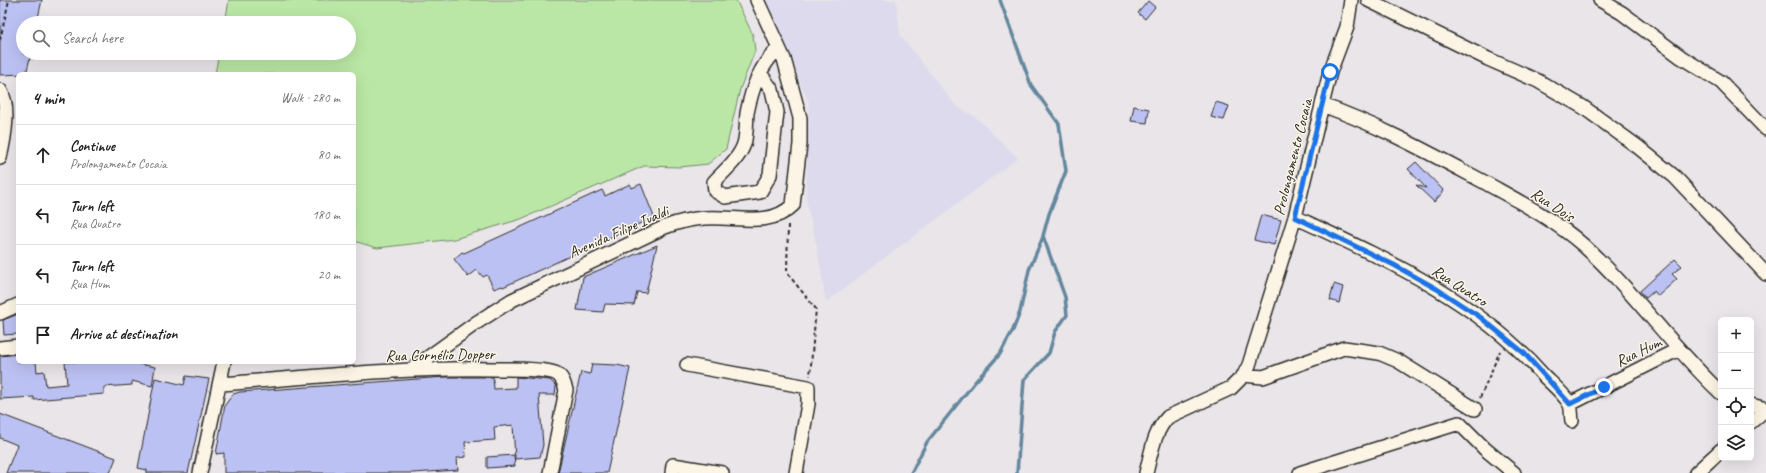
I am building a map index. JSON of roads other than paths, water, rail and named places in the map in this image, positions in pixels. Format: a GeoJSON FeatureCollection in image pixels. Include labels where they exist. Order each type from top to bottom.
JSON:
{"type":"FeatureCollection","features":[{"type":"Feature","properties":{"kind":"street"},"geometry":{"type":"LineString","coordinates":[[757,0],[779,48],[770,56],[754,83],[744,144],[735,160],[714,182],[715,191],[725,197],[760,192],[770,175],[777,112],[772,90],[760,73]]}},
{"type":"Feature","properties":{"kind":"street","name":"Prolongamento Cocaia"},"geometry":{"type":"LineString","coordinates":[[1244,375],[1249,365],[1295,217],[1330,72],[1346,26],[1351,0]]}},
{"type":"Feature","properties":{"kind":"street"},"geometry":{"type":"LineString","coordinates":[[1368,0],[1473,52],[1538,81],[1583,107],[1644,151],[1675,177],[1766,274]]}},
{"type":"Feature","properties":{"kind":"street"},"geometry":{"type":"LineString","coordinates":[[1600,0],[1622,13],[1681,57],[1721,82],[1766,129]]}},
{"type":"Feature","properties":{"kind":"street","name":"Avenida Filipe Ivaldi"},"geometry":{"type":"LineString","coordinates":[[412,369],[476,323],[512,300],[665,226],[705,218],[771,218],[788,210],[794,202],[800,128],[797,106],[791,82],[779,48]]}},
{"type":"Feature","properties":{"kind":"street"},"geometry":{"type":"LineString","coordinates":[[0,90],[3,96],[5,135],[0,158]]}},
{"type":"Feature","properties":{"kind":"street","name":"Rua Dois"},"geometry":{"type":"LineString","coordinates":[[1322,105],[1391,135],[1461,170],[1538,213],[1581,244],[1592,254],[1679,350],[1718,390]]}},
{"type":"Feature","properties":{"kind":"street","name":"Rua Quatro"},"geometry":{"type":"LineString","coordinates":[[1295,217],[1394,265],[1437,289],[1480,317],[1524,353],[1570,404]]}},
{"type":"Feature","properties":{"kind":"street"},"geometry":{"type":"LineString","coordinates":[[0,313],[16,306]]}},
{"type":"Feature","properties":{"kind":"street"},"geometry":{"type":"LineString","coordinates":[[0,348],[16,346]]}},
{"type":"Feature","properties":{"kind":"street"},"geometry":{"type":"LineString","coordinates":[[1146,473],[1158,430],[1168,417],[1231,388],[1244,375],[1263,377],[1344,348],[1379,353],[1398,361],[1475,409]]}},
{"type":"Feature","properties":{"kind":"street","name":"Rua Hum"},"geometry":{"type":"LineString","coordinates":[[1570,404],[1679,350]]}},
{"type":"Feature","properties":{"kind":"street"},"geometry":{"type":"LineString","coordinates":[[200,473],[224,364]]}},
{"type":"Feature","properties":{"kind":"street"},"geometry":{"type":"LineString","coordinates":[[687,365],[808,387],[808,404],[796,473]]}},
{"type":"Feature","properties":{"kind":"street","name":"Rua Cornélio Dopper"},"geometry":{"type":"LineString","coordinates":[[220,384],[412,369],[522,370],[550,372],[557,374],[562,378],[566,390],[550,473]]}},
{"type":"Feature","properties":{"kind":"street"},"geometry":{"type":"LineString","coordinates":[[1570,404],[1572,421]]}},
{"type":"Feature","properties":{"kind":"street"},"geometry":{"type":"LineString","coordinates":[[1754,406],[1766,409]]}},
{"type":"Feature","properties":{"kind":"street"},"geometry":{"type":"LineString","coordinates":[[1754,419],[1766,409]]}},
{"type":"Feature","properties":{"kind":"street"},"geometry":{"type":"LineString","coordinates":[[1300,473],[1460,422],[1485,449],[1514,473]]}},
{"type":"Feature","properties":{"kind":"street"},"geometry":{"type":"LineString","coordinates":[[1696,473],[1718,453]]}},
{"type":"Feature","properties":{"kind":"street"},"geometry":{"type":"LineString","coordinates":[[672,473],[673,465],[722,473]]}},
{"type":"Feature","properties":{"kind":"waterway"},"geometry":{"type":"LineString","coordinates":[[1000,0],[1031,85],[1059,124],[1066,171],[1049,214],[1043,236],[1065,297],[1067,315],[1055,332],[1049,353],[1024,380],[1017,473]]}},
{"type":"Feature","properties":{"kind":"waterway"},"geometry":{"type":"LineString","coordinates":[[911,473],[927,442],[975,382],[1000,354],[1013,330],[1020,312],[1029,270],[1043,237]]}}]}
